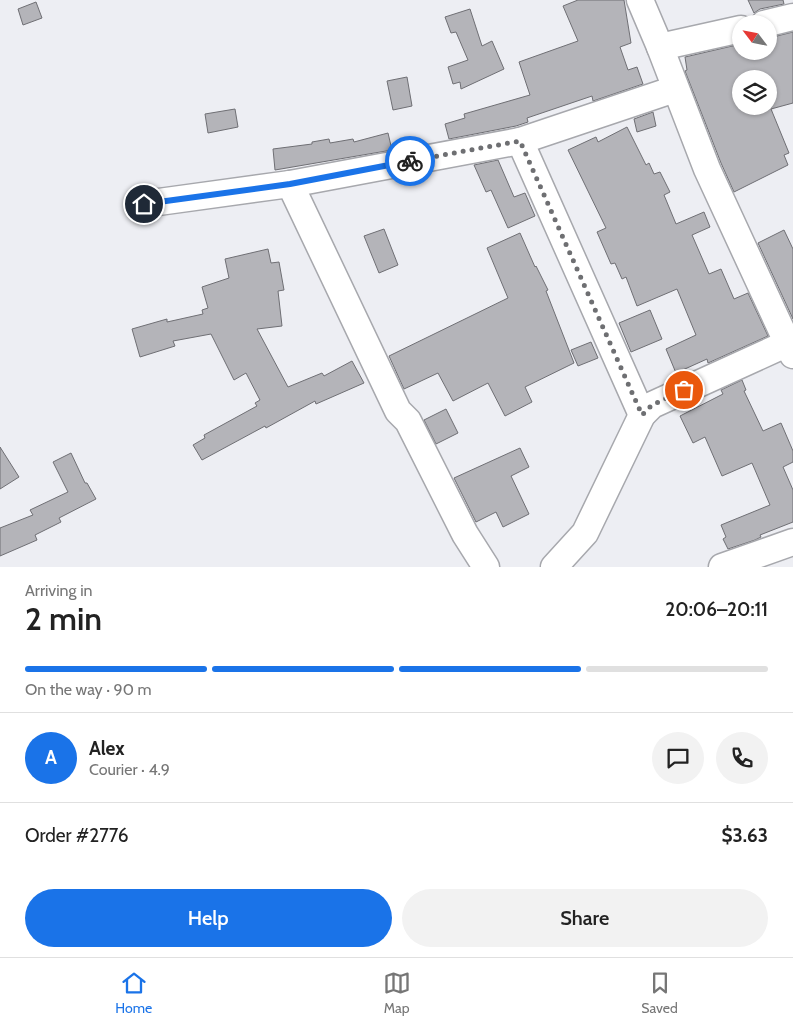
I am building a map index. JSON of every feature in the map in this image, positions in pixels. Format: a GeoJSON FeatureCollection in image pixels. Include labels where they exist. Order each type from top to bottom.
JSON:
{"type":"FeatureCollection","features":[{"type":"Feature","properties":{"kind":"street"},"geometry":{"type":"LineString","coordinates":[[554,567],[585,533],[642,415],[652,405],[790,349],[707,170],[660,46],[640,0]]}},
{"type":"Feature","properties":{"kind":"street"},"geometry":{"type":"LineString","coordinates":[[778,21],[793,17]]}},
{"type":"Feature","properties":{"kind":"street"},"geometry":{"type":"LineString","coordinates":[[660,46],[732,31]]}},
{"type":"Feature","properties":{"kind":"street"},"geometry":{"type":"LineString","coordinates":[[144,204],[290,184],[520,141],[675,89]]}},
{"type":"Feature","properties":{"kind":"street"},"geometry":{"type":"LineString","coordinates":[[520,141],[642,415]]}},
{"type":"Feature","properties":{"kind":"street"},"geometry":{"type":"LineString","coordinates":[[290,184],[398,411],[408,421],[465,534],[486,567]]}},
{"type":"Feature","properties":{"kind":"street"},"geometry":{"type":"LineString","coordinates":[[722,567],[793,542]]}},
{"type":"Feature","properties":{"kind":"building"},"geometry":{"type":"Polygon","coordinates":[[[578,0],[624,0],[631,43],[620,47],[628,70],[637,67],[643,84],[593,101],[592,96],[527,118],[528,122],[516,126],[449,139],[445,124],[465,118],[464,114],[530,95],[519,62],[578,41],[563,6],[578,0]]]}},
{"type":"Feature","properties":{"kind":"building"},"geometry":{"type":"Polygon","coordinates":[[[748,0],[783,0],[784,4],[760,9],[754,13],[748,0]]]}},
{"type":"Feature","properties":{"kind":"building"},"geometry":{"type":"Polygon","coordinates":[[[36,2],[42,18],[23,25],[18,9],[36,2]]]}},
{"type":"Feature","properties":{"kind":"building"},"geometry":{"type":"Polygon","coordinates":[[[470,9],[482,46],[492,41],[504,69],[461,89],[460,82],[453,84],[448,67],[468,60],[456,32],[451,33],[445,17],[470,9]]]}},
{"type":"Feature","properties":{"kind":"building"},"geometry":{"type":"Polygon","coordinates":[[[793,32],[793,103],[777,107],[777,70],[732,70],[732,115],[773,115],[789,153],[784,155],[788,165],[734,192],[685,71],[687,70],[685,57],[732,46],[732,60],[778,60],[778,36],[793,32]]]}},
{"type":"Feature","properties":{"kind":"building"},"geometry":{"type":"Polygon","coordinates":[[[407,77],[412,106],[393,110],[387,81],[407,77]]]}},
{"type":"Feature","properties":{"kind":"building"},"geometry":{"type":"Polygon","coordinates":[[[235,109],[238,127],[208,133],[205,114],[235,109]]]}},
{"type":"Feature","properties":{"kind":"building"},"geometry":{"type":"Polygon","coordinates":[[[653,112],[656,126],[637,132],[634,119],[653,112]]]}},
{"type":"Feature","properties":{"kind":"building"},"geometry":{"type":"Polygon","coordinates":[[[627,127],[646,165],[649,163],[654,174],[660,172],[670,192],[664,195],[676,224],[704,212],[710,227],[692,235],[709,274],[721,269],[734,299],[748,293],[768,336],[708,363],[707,359],[676,373],[666,349],[696,335],[677,289],[637,306],[626,277],[622,279],[615,263],[611,264],[597,232],[606,228],[568,150],[596,137],[598,142],[627,127]]]}},
{"type":"Feature","properties":{"kind":"building"},"geometry":{"type":"Polygon","coordinates":[[[388,133],[392,150],[275,170],[273,149],[312,144],[312,142],[329,139],[330,143],[353,139],[354,142],[388,133]]]}},
{"type":"Feature","properties":{"kind":"building"},"geometry":{"type":"Polygon","coordinates":[[[498,160],[514,197],[525,193],[535,216],[508,228],[491,190],[486,192],[474,165],[498,160]]]}},
{"type":"Feature","properties":{"kind":"building"},"geometry":{"type":"Polygon","coordinates":[[[384,229],[398,265],[379,273],[364,236],[384,229]]]}},
{"type":"Feature","properties":{"kind":"building"},"geometry":{"type":"Polygon","coordinates":[[[784,230],[793,249],[793,319],[758,243],[784,230]]]}},
{"type":"Feature","properties":{"kind":"building"},"geometry":{"type":"Polygon","coordinates":[[[520,233],[535,267],[548,290],[546,291],[574,363],[525,387],[532,402],[505,416],[488,383],[453,401],[438,373],[404,389],[389,356],[508,298],[487,248],[520,233]]]}},
{"type":"Feature","properties":{"kind":"building"},"geometry":{"type":"Polygon","coordinates":[[[268,249],[271,263],[279,262],[284,290],[278,291],[282,326],[257,329],[288,387],[322,373],[324,376],[352,361],[364,383],[316,404],[315,401],[202,460],[193,445],[205,438],[204,435],[257,406],[255,403],[260,400],[246,373],[234,380],[211,334],[173,341],[175,346],[140,357],[132,329],[167,319],[167,322],[203,314],[202,310],[208,308],[202,287],[229,278],[225,259],[268,249]]]}},
{"type":"Feature","properties":{"kind":"building"},"geometry":{"type":"Polygon","coordinates":[[[650,310],[662,339],[631,352],[619,323],[650,310]]]}},
{"type":"Feature","properties":{"kind":"building"},"geometry":{"type":"Polygon","coordinates":[[[591,342],[598,358],[578,366],[571,350],[591,342]]]}},
{"type":"Feature","properties":{"kind":"building"},"geometry":{"type":"Polygon","coordinates":[[[742,380],[746,390],[744,391],[763,431],[781,423],[793,451],[793,462],[783,467],[793,490],[793,522],[760,535],[761,537],[755,540],[728,549],[723,539],[726,537],[721,525],[770,505],[752,463],[722,476],[705,437],[693,443],[680,416],[723,394],[721,390],[742,380]]]}},
{"type":"Feature","properties":{"kind":"building"},"geometry":{"type":"Polygon","coordinates":[[[446,409],[458,433],[436,444],[424,420],[446,409]]]}},
{"type":"Feature","properties":{"kind":"building"},"geometry":{"type":"Polygon","coordinates":[[[0,447],[19,477],[0,489],[0,447]]]}},
{"type":"Feature","properties":{"kind":"building"},"geometry":{"type":"Polygon","coordinates":[[[520,448],[529,467],[511,476],[529,514],[503,527],[496,512],[476,522],[454,478],[520,448]]]}},
{"type":"Feature","properties":{"kind":"building"},"geometry":{"type":"Polygon","coordinates":[[[71,453],[85,483],[87,483],[96,499],[59,518],[61,522],[35,535],[37,540],[0,556],[0,528],[33,515],[30,510],[68,492],[53,462],[71,453]]]}},
{"type":"Feature","properties":{"kind":"way so far"},"geometry":{"type":"LineString","coordinates":[[410,161],[520,141],[642,415],[652,405],[684,390]]}},
{"type":"Feature","properties":{"kind":"route"},"geometry":{"type":"LineString","coordinates":[[144,204],[290,184],[410,161]]}}]}
